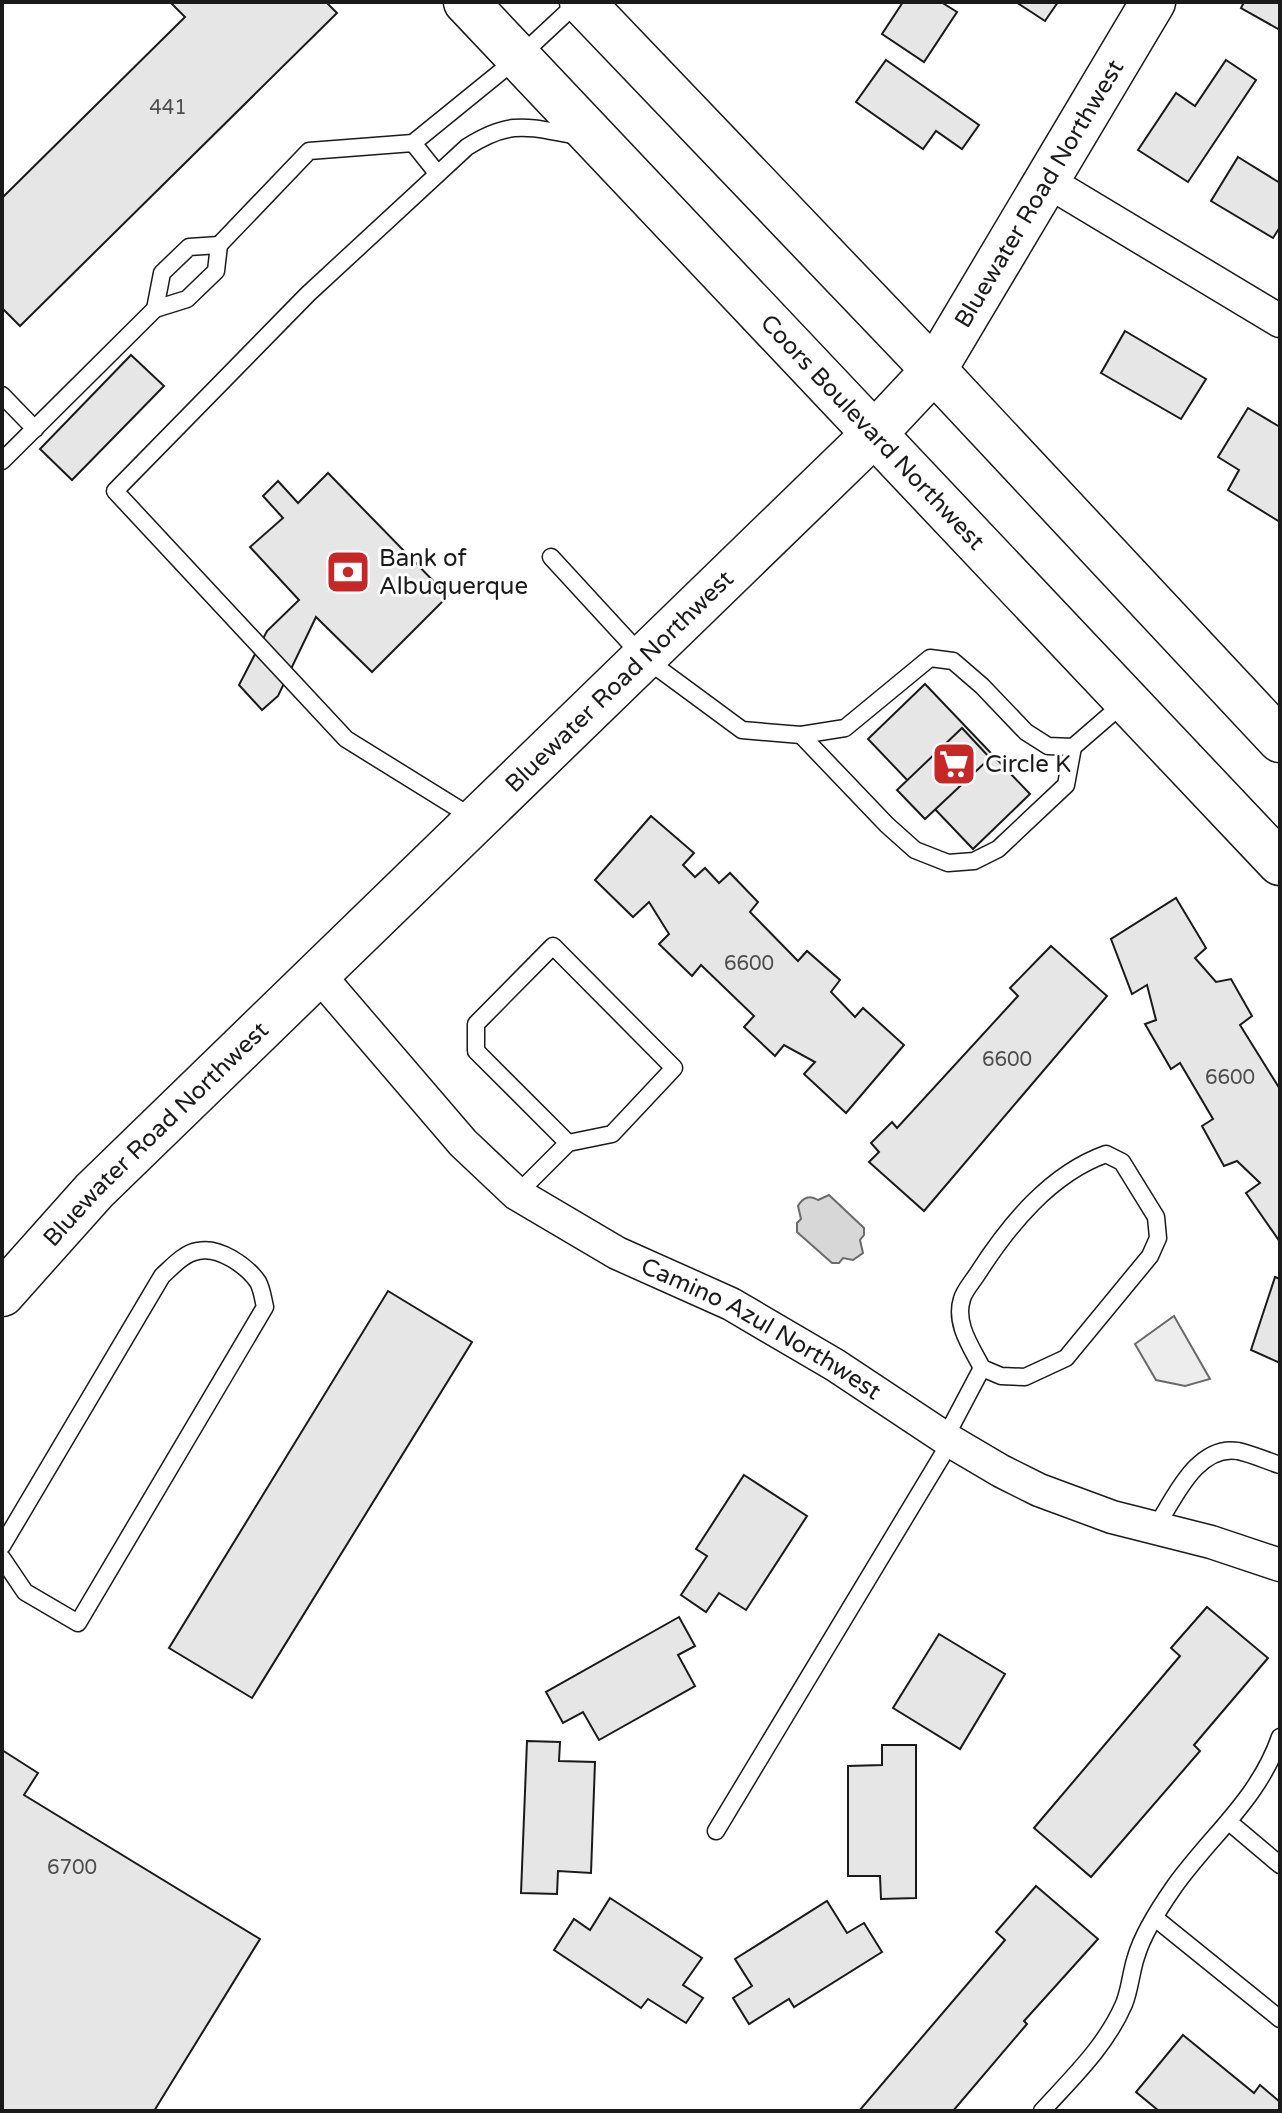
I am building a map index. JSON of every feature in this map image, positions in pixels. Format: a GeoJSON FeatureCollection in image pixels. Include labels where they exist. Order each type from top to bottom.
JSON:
{"type":"FeatureCollection","features":[{"type":"Feature","properties":{"kind":"main road","name":"Coors Boulevard Northwest"},"geometry":{"type":"LineString","coordinates":[[466,2],[1280,863]]}},
{"type":"Feature","properties":{"kind":"main road"},"geometry":{"type":"LineString","coordinates":[[580,2],[934,370],[1280,740]]}},
{"type":"Feature","properties":{"kind":"main road","name":"Bluewater Road Northwest"},"geometry":{"type":"LineString","coordinates":[[2,1294],[94,1191],[874,434],[934,370],[1153,2]]}},
{"type":"Feature","properties":{"kind":"street"},"geometry":{"type":"LineString","coordinates":[[1047,181],[1280,321]]}},
{"type":"Feature","properties":{"kind":"street","name":"Camino Azul Northwest"},"geometry":{"type":"LineString","coordinates":[[318,974],[463,1143],[517,1194],[617,1253],[731,1304],[835,1365],[948,1439],[1039,1490],[1112,1517],[1156,1527],[1280,1565]]}},
{"type":"Feature","properties":{"kind":"lane"},"geometry":{"type":"LineString","coordinates":[[2,461],[155,309],[187,299],[216,271],[219,245],[309,151],[413,143],[519,57],[580,2]]}},
{"type":"Feature","properties":{"kind":"lane"},"geometry":{"type":"LineString","coordinates":[[476,820],[346,739],[115,491],[308,294],[467,147],[489,133],[517,126],[596,139]]}},
{"type":"Feature","properties":{"kind":"lane"},"geometry":{"type":"LineString","coordinates":[[413,143],[437,173]]}},
{"type":"Feature","properties":{"kind":"lane"},"geometry":{"type":"LineString","coordinates":[[155,309],[162,273],[189,247],[219,245]]}},
{"type":"Feature","properties":{"kind":"lane"},"geometry":{"type":"LineString","coordinates":[[2,395],[35,429]]}},
{"type":"Feature","properties":{"kind":"lane"},"geometry":{"type":"LineString","coordinates":[[551,557],[643,657],[742,730],[801,735],[845,728],[930,658],[953,661],[1026,732],[1048,746],[1073,747]]}},
{"type":"Feature","properties":{"kind":"lane"},"geometry":{"type":"LineString","coordinates":[[801,735],[915,850],[948,863],[974,861],[998,849],[1066,785],[1073,747],[1126,701]]}},
{"type":"Feature","properties":{"kind":"lane"},"geometry":{"type":"LineString","coordinates":[[517,1194],[568,1143],[612,1134],[674,1068],[553,946],[476,1024],[476,1051],[568,1143]]}},
{"type":"Feature","properties":{"kind":"lane"},"geometry":{"type":"LineString","coordinates":[[1106,1154],[1122,1162],[1156,1217],[1158,1238],[1150,1256],[1066,1358],[1025,1377],[1001,1376],[982,1368],[961,1327],[961,1299],[1000,1238],[1043,1193],[1081,1162],[1106,1154]]}},
{"type":"Feature","properties":{"kind":"lane"},"geometry":{"type":"LineString","coordinates":[[2,1546],[162,1276],[179,1260],[198,1251],[217,1252],[243,1266],[259,1284],[265,1307],[78,1623],[25,1592],[2,1558]]}},
{"type":"Feature","properties":{"kind":"lane"},"geometry":{"type":"LineString","coordinates":[[716,1831],[948,1439],[982,1368]]}},
{"type":"Feature","properties":{"kind":"lane"},"geometry":{"type":"LineString","coordinates":[[1156,1527],[1191,1472],[1213,1454],[1236,1451],[1280,1465]]}},
{"type":"Feature","properties":{"kind":"lane"},"geometry":{"type":"LineString","coordinates":[[1042,2111],[1101,2045],[1124,2003],[1137,1953],[1155,1918],[1174,1886],[1246,1802],[1280,1737]]}},
{"type":"Feature","properties":{"kind":"lane"},"geometry":{"type":"LineString","coordinates":[[1229,1822],[1280,1865]]}},
{"type":"Feature","properties":{"kind":"lane"},"geometry":{"type":"LineString","coordinates":[[1155,1918],[1280,2019]]}},
{"type":"Feature","properties":{"kind":"shaded area"},"geometry":{"type":"Polygon","coordinates":[[[829,1195],[864,1228],[860,1240],[863,1253],[853,1260],[843,1258],[839,1263],[832,1263],[797,1232],[797,1223],[801,1219],[800,1203],[807,1198],[818,1200],[829,1195]]]}},
{"type":"Feature","properties":{"kind":"shaded area"},"geometry":{"type":"Polygon","coordinates":[[[1174,1316],[1210,1379],[1185,1386],[1156,1380],[1135,1344],[1174,1316]]]}},
{"type":"Feature","properties":{"kind":"building"},"geometry":{"type":"Polygon","coordinates":[[[170,2],[326,2],[337,13],[20,326],[2,308],[2,198],[185,17],[170,2]]]}},
{"type":"Feature","properties":{"kind":"building"},"geometry":{"type":"Polygon","coordinates":[[[903,2],[941,2],[957,12],[924,62],[882,34],[903,2]]]}},
{"type":"Feature","properties":{"kind":"building"},"geometry":{"type":"Polygon","coordinates":[[[1016,2],[1058,2],[1045,21],[1016,2]]]}},
{"type":"Feature","properties":{"kind":"building"},"geometry":{"type":"Polygon","coordinates":[[[1244,2],[1280,2],[1280,30],[1241,8],[1244,2]]]}},
{"type":"Feature","properties":{"kind":"building"},"geometry":{"type":"Polygon","coordinates":[[[886,60],[979,125],[962,149],[936,131],[923,149],[856,102],[886,60]]]}},
{"type":"Feature","properties":{"kind":"building"},"geometry":{"type":"Polygon","coordinates":[[[1226,60],[1256,80],[1188,182],[1138,150],[1176,93],[1195,106],[1226,60]]]}},
{"type":"Feature","properties":{"kind":"building"},"geometry":{"type":"Polygon","coordinates":[[[1238,157],[1280,183],[1280,227],[1273,238],[1211,201],[1238,157]]]}},
{"type":"Feature","properties":{"kind":"building"},"geometry":{"type":"Polygon","coordinates":[[[1125,331],[1206,379],[1181,419],[1101,373],[1125,331]]]}},
{"type":"Feature","properties":{"kind":"building"},"geometry":{"type":"Polygon","coordinates":[[[131,355],[164,386],[72,480],[40,449],[131,355]]]}},
{"type":"Feature","properties":{"kind":"building"},"geometry":{"type":"Polygon","coordinates":[[[1248,408],[1280,427],[1280,522],[1228,490],[1239,470],[1218,457],[1248,408]]]}},
{"type":"Feature","properties":{"kind":"building","name":"Bank of Albuquerque"},"geometry":{"type":"Polygon","coordinates":[[[328,473],[448,596],[372,672],[316,617],[278,696],[262,710],[239,685],[267,631],[299,600],[250,547],[283,518],[263,496],[278,481],[298,503],[328,473]]]}},
{"type":"Feature","properties":{"kind":"building"},"geometry":{"type":"Polygon","coordinates":[[[925,684],[1030,794],[973,849],[868,739],[925,684]]]}},
{"type":"Feature","properties":{"kind":"building"},"geometry":{"type":"Polygon","coordinates":[[[962,728],[990,758],[925,819],[897,790],[962,728]]]}},
{"type":"Feature","properties":{"kind":"building"},"geometry":{"type":"Polygon","coordinates":[[[651,816],[694,853],[683,865],[695,877],[705,868],[719,883],[730,873],[758,902],[750,912],[798,961],[807,951],[840,980],[831,992],[855,1017],[863,1008],[904,1045],[846,1113],[804,1074],[815,1062],[784,1045],[775,1056],[744,1027],[754,1016],[701,965],[692,976],[659,944],[669,934],[649,902],[633,917],[595,880],[651,816]]]}},
{"type":"Feature","properties":{"kind":"building"},"geometry":{"type":"Polygon","coordinates":[[[1176,898],[1206,948],[1195,958],[1216,982],[1231,979],[1252,1016],[1240,1025],[1278,1086],[1280,1084],[1280,1242],[1246,1193],[1260,1183],[1237,1161],[1224,1166],[1202,1126],[1213,1119],[1180,1063],[1171,1069],[1145,1024],[1156,1020],[1147,985],[1132,994],[1111,939],[1176,898]]]}},
{"type":"Feature","properties":{"kind":"building"},"geometry":{"type":"Polygon","coordinates":[[[1051,946],[1107,996],[924,1211],[869,1162],[879,1152],[871,1143],[892,1122],[897,1128],[1018,996],[1010,988],[1051,946]]]}},
{"type":"Feature","properties":{"kind":"building"},"geometry":{"type":"Polygon","coordinates":[[[1275,1277],[1280,1279],[1280,1363],[1251,1350],[1275,1277]]]}},
{"type":"Feature","properties":{"kind":"building"},"geometry":{"type":"Polygon","coordinates":[[[388,1291],[472,1342],[252,1698],[169,1648],[388,1291]]]}},
{"type":"Feature","properties":{"kind":"building"},"geometry":{"type":"Polygon","coordinates":[[[744,1475],[807,1516],[746,1610],[719,1593],[706,1612],[681,1595],[707,1556],[696,1549],[744,1475]]]}},
{"type":"Feature","properties":{"kind":"building"},"geometry":{"type":"Polygon","coordinates":[[[1207,1607],[1268,1658],[1194,1745],[1200,1751],[1091,1877],[1034,1828],[1180,1656],[1171,1648],[1207,1607]]]}},
{"type":"Feature","properties":{"kind":"building"},"geometry":{"type":"Polygon","coordinates":[[[679,1617],[695,1646],[678,1655],[695,1686],[599,1740],[583,1712],[563,1723],[546,1692],[679,1617]]]}},
{"type":"Feature","properties":{"kind":"building"},"geometry":{"type":"Polygon","coordinates":[[[939,1634],[1005,1674],[960,1749],[893,1708],[939,1634]]]}},
{"type":"Feature","properties":{"kind":"building"},"geometry":{"type":"Polygon","coordinates":[[[527,1741],[560,1742],[559,1761],[595,1762],[591,1873],[558,1871],[557,1894],[521,1893],[527,1741]]]}},
{"type":"Feature","properties":{"kind":"building"},"geometry":{"type":"Polygon","coordinates":[[[882,1745],[916,1745],[916,1898],[881,1899],[880,1876],[848,1876],[848,1766],[882,1765],[882,1745]]]}},
{"type":"Feature","properties":{"kind":"building"},"geometry":{"type":"Polygon","coordinates":[[[2,1750],[38,1773],[24,1795],[260,1939],[154,2111],[2,2111],[2,1750]]]}},
{"type":"Feature","properties":{"kind":"building"},"geometry":{"type":"Polygon","coordinates":[[[1036,1886],[1098,1939],[1024,2021],[1027,2024],[953,2111],[859,2111],[1005,1940],[996,1932],[1036,1886]]]}},
{"type":"Feature","properties":{"kind":"building"},"geometry":{"type":"Polygon","coordinates":[[[610,1898],[702,1958],[683,1985],[703,1998],[686,2023],[648,1999],[641,2008],[554,1950],[574,1919],[590,1930],[610,1898]]]}},
{"type":"Feature","properties":{"kind":"building"},"geometry":{"type":"Polygon","coordinates":[[[827,1901],[847,1933],[864,1923],[882,1952],[794,2007],[789,1999],[749,2024],[733,1998],[752,1986],[735,1959],[827,1901]]]}},
{"type":"Feature","properties":{"kind":"building"},"geometry":{"type":"Polygon","coordinates":[[[1183,2035],[1254,2093],[1260,2085],[1280,2102],[1280,2111],[1159,2111],[1136,2092],[1183,2035]]]}},
{"type":"Feature","properties":{"kind":"place","name":"Bank of Albuquerque"},"geometry":{"type":"Point","coordinates":[348,572]}},
{"type":"Feature","properties":{"kind":"place","name":"Circle K"},"geometry":{"type":"Point","coordinates":[954,764]}}]}
